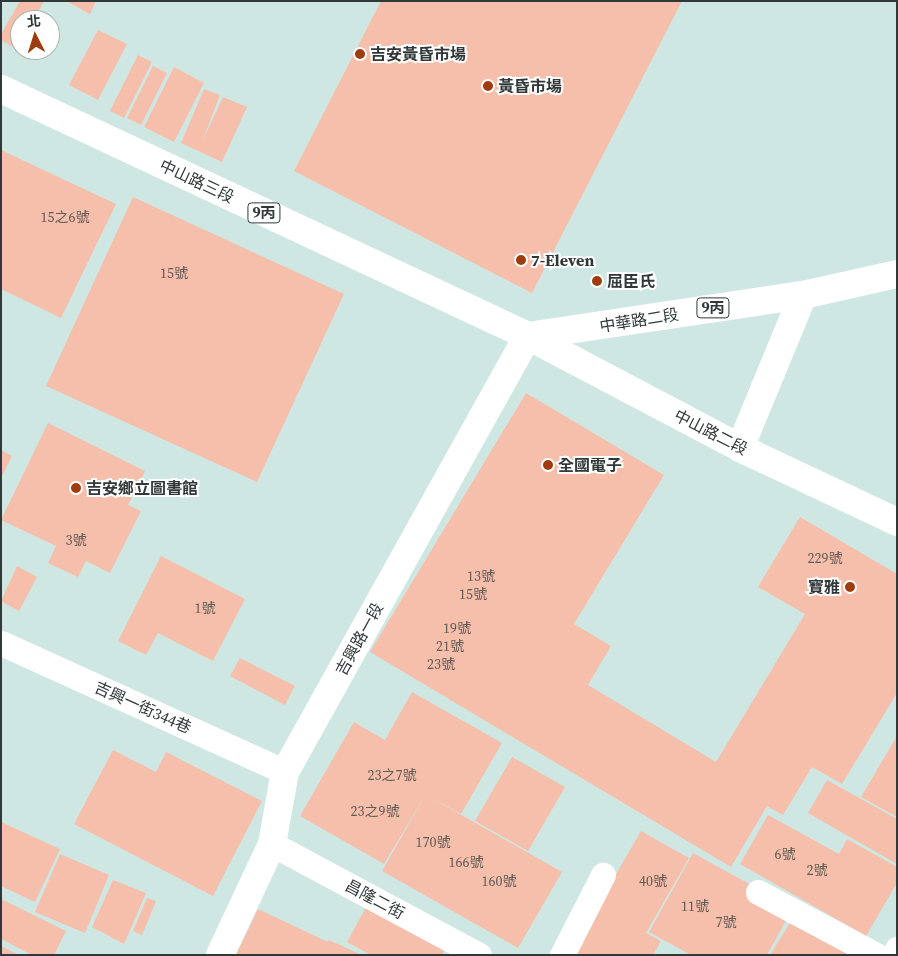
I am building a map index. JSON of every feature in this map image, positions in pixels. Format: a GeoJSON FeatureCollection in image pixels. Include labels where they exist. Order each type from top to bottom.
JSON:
{"type":"FeatureCollection","features":[{"type":"Feature","properties":{"kind":"main road","name":"中山路三段"},"geometry":{"type":"LineString","coordinates":[[1,90],[528,336]]}},
{"type":"Feature","properties":{"kind":"main road","name":"中華路二段"},"geometry":{"type":"LineString","coordinates":[[528,336],[803,295],[897,274]]}},
{"type":"Feature","properties":{"kind":"main road"},"geometry":{"type":"LineString","coordinates":[[740,448],[803,295]]}},
{"type":"Feature","properties":{"kind":"main road","name":"中山路二段"},"geometry":{"type":"LineString","coordinates":[[528,336],[740,448],[897,522]]}},
{"type":"Feature","properties":{"kind":"main road","name":"吉興路一段"},"geometry":{"type":"LineString","coordinates":[[220,955],[272,844],[285,772],[528,336]]}},
{"type":"Feature","properties":{"kind":"street","name":"吉興一街344巷"},"geometry":{"type":"LineString","coordinates":[[1,643],[285,772]]}},
{"type":"Feature","properties":{"kind":"street","name":"昌隆二街"},"geometry":{"type":"LineString","coordinates":[[272,844],[479,955]]}},
{"type":"Feature","properties":{"kind":"street"},"geometry":{"type":"LineString","coordinates":[[562,955],[603,875]]}},
{"type":"Feature","properties":{"kind":"street"},"geometry":{"type":"LineString","coordinates":[[758,892],[876,955]]}},
{"type":"Feature","properties":{"kind":"street"},"geometry":{"type":"LineString","coordinates":[[894,955],[897,949]]}},
{"type":"Feature","properties":{"kind":"building"},"geometry":{"type":"Polygon","coordinates":[[[20,1],[44,1],[39,10],[15,10],[20,1]]]}},
{"type":"Feature","properties":{"kind":"building"},"geometry":{"type":"Polygon","coordinates":[[[66,1],[96,1],[90,14],[66,1]]]}},
{"type":"Feature","properties":{"kind":"building","name":"黃昏市場"},"geometry":{"type":"Polygon","coordinates":[[[381,1],[682,1],[532,293],[294,171],[381,1]]]}},
{"type":"Feature","properties":{"kind":"building"},"geometry":{"type":"Polygon","coordinates":[[[10,18],[10,45],[1,40],[1,34],[10,18]]]}},
{"type":"Feature","properties":{"kind":"building"},"geometry":{"type":"Polygon","coordinates":[[[98,30],[127,44],[98,100],[69,85],[98,30]]]}},
{"type":"Feature","properties":{"kind":"building"},"geometry":{"type":"Polygon","coordinates":[[[138,55],[152,62],[124,118],[110,111],[138,55]]]}},
{"type":"Feature","properties":{"kind":"building"},"geometry":{"type":"Polygon","coordinates":[[[153,66],[167,73],[141,125],[127,118],[153,66]]]}},
{"type":"Feature","properties":{"kind":"building"},"geometry":{"type":"Polygon","coordinates":[[[174,67],[204,83],[174,142],[144,127],[174,67]]]}},
{"type":"Feature","properties":{"kind":"building"},"geometry":{"type":"Polygon","coordinates":[[[204,89],[220,95],[202,142],[223,97],[247,107],[222,162],[181,143],[204,89]]]}},
{"type":"Feature","properties":{"kind":"building"},"geometry":{"type":"Polygon","coordinates":[[[1,150],[116,204],[61,318],[1,289],[1,150]]]}},
{"type":"Feature","properties":{"kind":"building"},"geometry":{"type":"Polygon","coordinates":[[[133,197],[344,294],[257,482],[46,386],[133,197]]]}},
{"type":"Feature","properties":{"kind":"building"},"geometry":{"type":"Polygon","coordinates":[[[526,393],[664,475],[574,624],[611,646],[588,685],[716,762],[805,614],[758,587],[800,517],[897,574],[897,693],[842,784],[812,767],[783,815],[767,806],[731,867],[370,652],[526,393]]]}},
{"type":"Feature","properties":{"kind":"building","name":"吉安鄉立圖書館"},"geometry":{"type":"Polygon","coordinates":[[[48,423],[145,471],[128,505],[141,511],[110,573],[86,561],[78,577],[48,563],[56,546],[1,520],[48,423]]]}},
{"type":"Feature","properties":{"kind":"building"},"geometry":{"type":"Polygon","coordinates":[[[1,450],[12,456],[1,478],[1,450]]]}},
{"type":"Feature","properties":{"kind":"building"},"geometry":{"type":"Polygon","coordinates":[[[161,556],[245,599],[213,661],[158,633],[146,655],[118,641],[161,556]]]}},
{"type":"Feature","properties":{"kind":"building"},"geometry":{"type":"Polygon","coordinates":[[[17,566],[37,577],[19,611],[1,601],[17,566]]]}},
{"type":"Feature","properties":{"kind":"building"},"geometry":{"type":"Polygon","coordinates":[[[240,658],[295,686],[285,705],[230,676],[240,658]]]}},
{"type":"Feature","properties":{"kind":"building"},"geometry":{"type":"Polygon","coordinates":[[[412,692],[502,743],[461,814],[428,796],[562,872],[518,948],[382,871],[426,794],[384,864],[300,816],[354,722],[385,740],[412,692]]]}},
{"type":"Feature","properties":{"kind":"building"},"geometry":{"type":"Polygon","coordinates":[[[897,736],[897,817],[861,797],[897,736]]]}},
{"type":"Feature","properties":{"kind":"building"},"geometry":{"type":"Polygon","coordinates":[[[113,750],[156,772],[166,752],[262,801],[213,896],[74,824],[113,750]]]}},
{"type":"Feature","properties":{"kind":"building"},"geometry":{"type":"Polygon","coordinates":[[[512,757],[565,787],[528,851],[475,821],[512,757]]]}},
{"type":"Feature","properties":{"kind":"building"},"geometry":{"type":"Polygon","coordinates":[[[827,780],[897,819],[897,864],[808,813],[827,780]]]}},
{"type":"Feature","properties":{"kind":"building"},"geometry":{"type":"Polygon","coordinates":[[[768,815],[839,854],[847,839],[897,867],[897,883],[866,936],[740,864],[768,815]]]}},
{"type":"Feature","properties":{"kind":"building"},"geometry":{"type":"Polygon","coordinates":[[[1,822],[60,849],[35,902],[1,886],[1,822]]]}},
{"type":"Feature","properties":{"kind":"building"},"geometry":{"type":"Polygon","coordinates":[[[641,831],[689,858],[646,933],[661,941],[653,955],[552,955],[584,930],[641,831]]]}},
{"type":"Feature","properties":{"kind":"building"},"geometry":{"type":"Polygon","coordinates":[[[693,853],[793,908],[767,955],[691,955],[649,932],[693,853]]]}},
{"type":"Feature","properties":{"kind":"building"},"geometry":{"type":"Polygon","coordinates":[[[60,854],[109,875],[85,933],[35,912],[60,854]]]}},
{"type":"Feature","properties":{"kind":"building"},"geometry":{"type":"Polygon","coordinates":[[[113,880],[146,893],[124,944],[92,927],[113,880]]]}},
{"type":"Feature","properties":{"kind":"building"},"geometry":{"type":"Polygon","coordinates":[[[147,898],[156,901],[142,935],[133,931],[147,898]]]}},
{"type":"Feature","properties":{"kind":"building"},"geometry":{"type":"Polygon","coordinates":[[[1,899],[66,931],[54,955],[32,955],[1,939],[1,899]]]}},
{"type":"Feature","properties":{"kind":"building"},"geometry":{"type":"Polygon","coordinates":[[[370,900],[449,942],[442,955],[371,955],[347,942],[370,900]]]}},
{"type":"Feature","properties":{"kind":"building"},"geometry":{"type":"Polygon","coordinates":[[[258,909],[328,942],[329,940],[362,955],[236,955],[258,909]]]}},
{"type":"Feature","properties":{"kind":"building"},"geometry":{"type":"Polygon","coordinates":[[[795,915],[858,955],[770,955],[795,915]]]}},
{"type":"Feature","properties":{"kind":"building"},"geometry":{"type":"Polygon","coordinates":[[[1,946],[19,955],[1,955],[1,946]]]}},
{"type":"Feature","properties":{"kind":"place","name":"吉安黃昏市場"},"geometry":{"type":"Point","coordinates":[360,54]}},
{"type":"Feature","properties":{"kind":"place","name":"黃昏市場"},"geometry":{"type":"Point","coordinates":[488,86]}},
{"type":"Feature","properties":{"kind":"place","name":"7-Eleven"},"geometry":{"type":"Point","coordinates":[521,260]}},
{"type":"Feature","properties":{"kind":"place","name":"屈臣氏"},"geometry":{"type":"Point","coordinates":[597,281]}},
{"type":"Feature","properties":{"kind":"place","name":"全國電子"},"geometry":{"type":"Point","coordinates":[548,465]}},
{"type":"Feature","properties":{"kind":"place","name":"吉安鄉立圖書館"},"geometry":{"type":"Point","coordinates":[76,488]}},
{"type":"Feature","properties":{"kind":"place","name":"寶雅"},"geometry":{"type":"Point","coordinates":[850,587]}}]}
